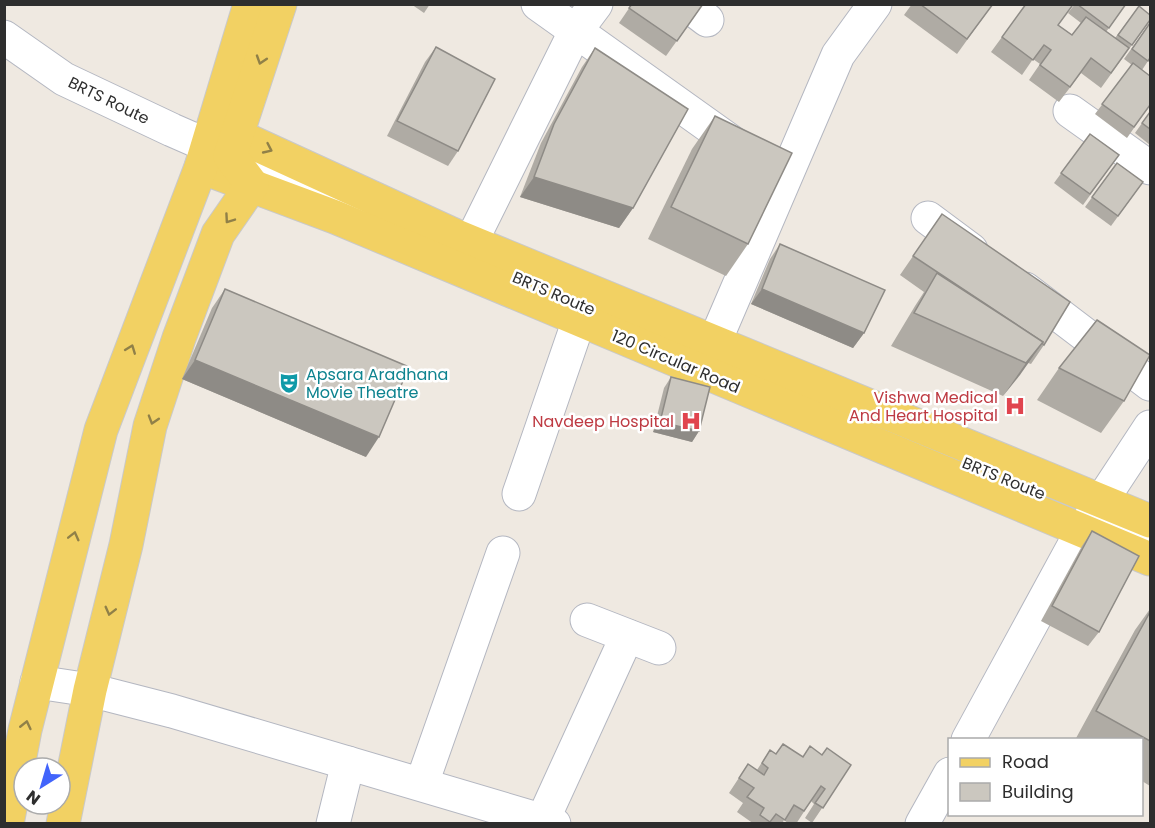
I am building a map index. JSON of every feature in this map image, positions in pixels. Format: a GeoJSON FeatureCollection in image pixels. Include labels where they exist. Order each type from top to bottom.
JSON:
{"type":"FeatureCollection","features":[{"type":"Feature","properties":{"kind":"main road"},"geometry":{"type":"LineString","coordinates":[[218,146],[250,4]]}},
{"type":"Feature","properties":{"kind":"main road"},"geometry":{"type":"LineString","coordinates":[[7,824],[37,682],[101,430],[218,146],[280,4]]}},
{"type":"Feature","properties":{"kind":"main road","name":"120 Circular Road"},"geometry":{"type":"LineString","coordinates":[[218,146],[252,185],[579,320],[1094,514],[1150,521]]}},
{"type":"Feature","properties":{"kind":"main road","name":"120 Circular Road"},"geometry":{"type":"LineString","coordinates":[[218,146],[471,242],[715,341],[1094,514],[1150,559]]}},
{"type":"Feature","properties":{"kind":"main road"},"geometry":{"type":"LineString","coordinates":[[63,824],[90,690],[126,545],[150,426],[179,338],[218,234],[252,185]]}},
{"type":"Feature","properties":{"kind":"street"},"geometry":{"type":"LineString","coordinates":[[538,4],[785,179]]}},
{"type":"Feature","properties":{"kind":"street"},"geometry":{"type":"LineString","coordinates":[[471,242],[575,32],[596,4]]}},
{"type":"Feature","properties":{"kind":"street"},"geometry":{"type":"LineString","coordinates":[[715,341],[838,55],[875,4]]}},
{"type":"Feature","properties":{"kind":"street","name":"BRTS Route"},"geometry":{"type":"LineString","coordinates":[[4,37],[64,79],[785,390],[1094,514],[1150,539]]}},
{"type":"Feature","properties":{"kind":"street"},"geometry":{"type":"LineString","coordinates":[[1070,111],[1150,168]]}},
{"type":"Feature","properties":{"kind":"street"},"geometry":{"type":"LineString","coordinates":[[928,218],[1150,384]]}},
{"type":"Feature","properties":{"kind":"street"},"geometry":{"type":"LineString","coordinates":[[519,494],[579,320]]}},
{"type":"Feature","properties":{"kind":"street"},"geometry":{"type":"LineString","coordinates":[[969,738],[1094,514],[1150,428]]}},
{"type":"Feature","properties":{"kind":"street"},"geometry":{"type":"LineString","coordinates":[[422,783],[504,553]]}},
{"type":"Feature","properties":{"kind":"street"},"geometry":{"type":"LineString","coordinates":[[587,620],[659,648]]}},
{"type":"Feature","properties":{"kind":"street"},"geometry":{"type":"LineString","coordinates":[[37,682],[90,690],[422,783],[546,822],[627,636]]}},
{"type":"Feature","properties":{"kind":"street"},"geometry":{"type":"LineString","coordinates":[[333,824],[348,763]]}},
{"type":"Feature","properties":{"kind":"street"},"geometry":{"type":"LineString","coordinates":[[922,824],[948,778]]}},
{"type":"Feature","properties":{"kind":"building"},"geometry":{"type":"Polygon","coordinates":[[[632,4],[703,4],[677,41],[629,8],[632,4]]]}},
{"type":"Feature","properties":{"kind":"building"},"geometry":{"type":"Polygon","coordinates":[[[920,4],[993,4],[967,39],[920,4]]]}},
{"type":"Feature","properties":{"kind":"building"},"geometry":{"type":"Polygon","coordinates":[[[1026,4],[1069,4],[1072,6],[1058,25],[1072,35],[1086,17],[1129,48],[1111,73],[1091,58],[1070,87],[1040,65],[1051,50],[1044,45],[1033,60],[1002,37],[1026,4]]]}},
{"type":"Feature","properties":{"kind":"building"},"geometry":{"type":"Polygon","coordinates":[[[1077,4],[1126,4],[1109,28],[1077,4]]]}},
{"type":"Feature","properties":{"kind":"building"},"geometry":{"type":"Polygon","coordinates":[[[1139,6],[1150,15],[1150,20],[1132,45],[1118,35],[1139,6]]]}},
{"type":"Feature","properties":{"kind":"building"},"geometry":{"type":"Polygon","coordinates":[[[1150,23],[1150,58],[1148,61],[1132,49],[1150,23]]]}},
{"type":"Feature","properties":{"kind":"building"},"geometry":{"type":"Polygon","coordinates":[[[436,47],[495,79],[458,151],[397,121],[436,47]]]}},
{"type":"Feature","properties":{"kind":"building"},"geometry":{"type":"Polygon","coordinates":[[[595,48],[688,109],[633,208],[534,177],[554,124],[595,48]]]}},
{"type":"Feature","properties":{"kind":"building"},"geometry":{"type":"Polygon","coordinates":[[[1133,63],[1150,76],[1150,105],[1134,127],[1102,104],[1133,63]]]}},
{"type":"Feature","properties":{"kind":"building"},"geometry":{"type":"Polygon","coordinates":[[[1150,112],[1150,129],[1142,123],[1150,112]]]}},
{"type":"Feature","properties":{"kind":"building"},"geometry":{"type":"Polygon","coordinates":[[[715,116],[792,153],[748,244],[671,207],[715,116]]]}},
{"type":"Feature","properties":{"kind":"building"},"geometry":{"type":"Polygon","coordinates":[[[1090,134],[1119,155],[1090,194],[1061,173],[1090,134]]]}},
{"type":"Feature","properties":{"kind":"building"},"geometry":{"type":"Polygon","coordinates":[[[1117,163],[1143,182],[1118,216],[1092,197],[1117,163]]]}},
{"type":"Feature","properties":{"kind":"building"},"geometry":{"type":"Polygon","coordinates":[[[942,214],[1070,302],[1044,345],[1043,342],[913,256],[942,214]]]}},
{"type":"Feature","properties":{"kind":"building"},"geometry":{"type":"Polygon","coordinates":[[[780,244],[885,290],[864,333],[762,289],[780,244]]]}},
{"type":"Feature","properties":{"kind":"building"},"geometry":{"type":"Polygon","coordinates":[[[937,273],[1043,342],[1026,363],[914,313],[937,273]]]}},
{"type":"Feature","properties":{"kind":"building","name":"Apsara Aradhana Movie Theatre"},"geometry":{"type":"Polygon","coordinates":[[[225,289],[409,367],[379,437],[195,360],[225,289]]]}},
{"type":"Feature","properties":{"kind":"building"},"geometry":{"type":"Polygon","coordinates":[[[1097,320],[1150,355],[1124,401],[1059,368],[1097,320]]]}},
{"type":"Feature","properties":{"kind":"building"},"geometry":{"type":"Polygon","coordinates":[[[671,377],[710,387],[699,431],[660,422],[671,377]]]}},
{"type":"Feature","properties":{"kind":"building"},"geometry":{"type":"Polygon","coordinates":[[[1092,531],[1139,556],[1099,632],[1052,606],[1092,531]]]}},
{"type":"Feature","properties":{"kind":"building"},"geometry":{"type":"Polygon","coordinates":[[[1150,612],[1150,741],[1096,711],[1150,612]]]}},
{"type":"Feature","properties":{"kind":"building"},"geometry":{"type":"Polygon","coordinates":[[[783,744],[803,757],[810,746],[822,755],[827,748],[851,765],[823,808],[815,803],[825,789],[821,786],[804,811],[794,805],[785,820],[776,814],[770,822],[760,815],[764,808],[747,797],[754,788],[739,778],[748,764],[764,775],[768,768],[762,763],[770,750],[776,754],[783,744]]]}},
{"type":"Feature","properties":{"kind":"place","name":"Apsara Aradhana Movie Theatre"},"geometry":{"type":"Point","coordinates":[289,383]}},
{"type":"Feature","properties":{"kind":"place","name":"Vishwa Medical And Heart Hospital"},"geometry":{"type":"Point","coordinates":[1015,406]}},
{"type":"Feature","properties":{"kind":"place","name":"Navdeep Hospital"},"geometry":{"type":"Point","coordinates":[691,421]}}]}
